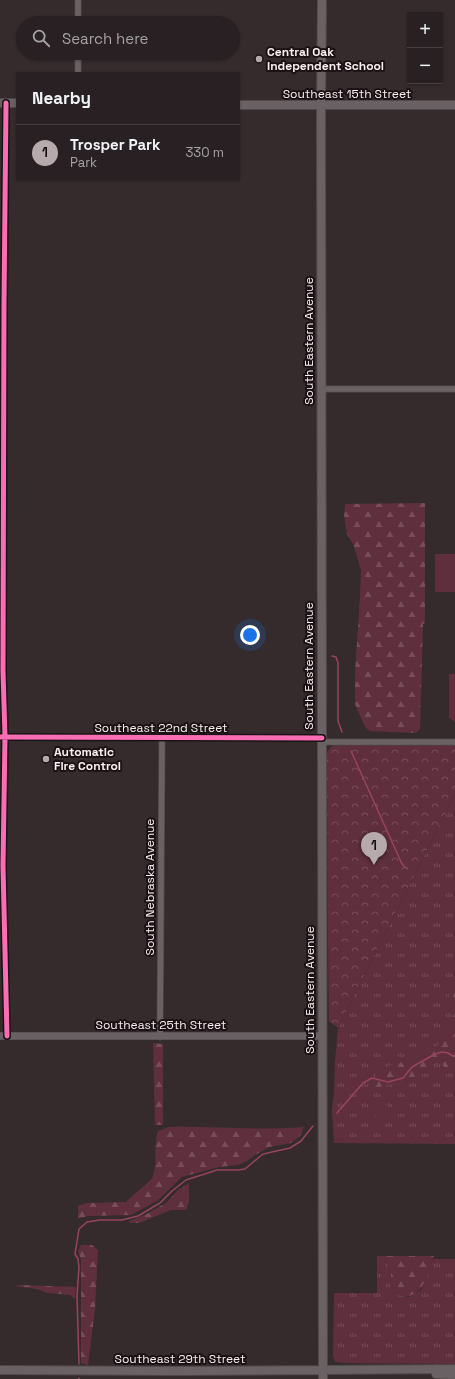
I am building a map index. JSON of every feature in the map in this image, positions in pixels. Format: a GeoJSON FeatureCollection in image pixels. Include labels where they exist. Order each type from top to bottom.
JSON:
{"type":"FeatureCollection","features":[{"type":"Feature","properties":{"kind":"main road","name":"South Eastern Avenue"},"geometry":{"type":"LineString","coordinates":[[322,0],[321,389],[323,1379]]}},
{"type":"Feature","properties":{"kind":"main road"},"geometry":{"type":"LineString","coordinates":[[3,103],[16,103]]}},
{"type":"Feature","properties":{"kind":"main road","name":"Southeast 15th Street"},"geometry":{"type":"LineString","coordinates":[[240,106],[455,105]]}},
{"type":"Feature","properties":{"kind":"main road","name":"Southeast 29th Street"},"geometry":{"type":"LineString","coordinates":[[0,1370],[455,1369]]}},
{"type":"Feature","properties":{"kind":"main road","name":"Southeast 29th Street"},"geometry":{"type":"LineString","coordinates":[[361,1370],[455,1375]]}},
{"type":"Feature","properties":{"kind":"street"},"geometry":{"type":"LineString","coordinates":[[78,0],[78,16]]}},
{"type":"Feature","properties":{"kind":"street"},"geometry":{"type":"LineString","coordinates":[[78,60],[78,72]]}},
{"type":"Feature","properties":{"kind":"street"},"geometry":{"type":"LineString","coordinates":[[3,103],[3,671],[1,866],[3,1036]]}},
{"type":"Feature","properties":{"kind":"street"},"geometry":{"type":"LineString","coordinates":[[321,389],[455,389]]}},
{"type":"Feature","properties":{"kind":"street","name":"Southeast 22nd Street"},"geometry":{"type":"LineString","coordinates":[[2,737],[455,742]]}},
{"type":"Feature","properties":{"kind":"street","name":"South Nebraska Avenue"},"geometry":{"type":"LineString","coordinates":[[160,1037],[162,738]]}},
{"type":"Feature","properties":{"kind":"street","name":"Southeast 25th Street"},"geometry":{"type":"LineString","coordinates":[[3,1036],[322,1036]]}},
{"type":"Feature","properties":{"kind":"green space"},"geometry":{"type":"Polygon","coordinates":[[[425,503],[425,623],[423,624],[420,729],[416,733],[370,731],[365,727],[355,704],[355,671],[361,570],[353,544],[347,534],[344,515],[345,504],[425,503]]]}},
{"type":"Feature","properties":{"kind":"green space"},"geometry":{"type":"Polygon","coordinates":[[[435,554],[455,554],[455,592],[435,592],[435,554]]]}},
{"type":"Feature","properties":{"kind":"green space"},"geometry":{"type":"Polygon","coordinates":[[[449,674],[455,674],[455,722],[449,718],[449,674]]]}},
{"type":"Feature","properties":{"kind":"green space"},"geometry":{"type":"Polygon","coordinates":[[[334,745],[455,745],[455,794],[338,1028],[329,1021],[327,753],[334,745]]]}},
{"type":"Feature","properties":{"kind":"green space"},"geometry":{"type":"Polygon","coordinates":[[[455,794],[455,1144],[334,1143],[332,1110],[338,1028],[455,794]]]}},
{"type":"Feature","properties":{"kind":"green space"},"geometry":{"type":"Polygon","coordinates":[[[452,983],[455,983],[455,1066],[453,1064],[447,1073],[440,1060],[431,1064],[424,1073],[398,1083],[375,1088],[375,1073],[391,1065],[414,1059],[425,1049],[437,1046],[444,1041],[447,1030],[453,1020],[448,989],[452,983]]]}},
{"type":"Feature","properties":{"kind":"green space"},"geometry":{"type":"Polygon","coordinates":[[[153,1043],[163,1044],[163,1125],[155,1125],[153,1043]]]}},
{"type":"Feature","properties":{"kind":"green space"},"geometry":{"type":"Polygon","coordinates":[[[378,1100],[387,1105],[391,1112],[388,1118],[378,1119],[373,1114],[373,1106],[378,1100]]]}},
{"type":"Feature","properties":{"kind":"green space"},"geometry":{"type":"Polygon","coordinates":[[[169,1127],[270,1129],[304,1127],[300,1136],[291,1143],[270,1147],[238,1165],[219,1167],[182,1177],[157,1201],[131,1215],[88,1216],[78,1219],[78,1206],[87,1203],[126,1202],[152,1178],[155,1169],[158,1131],[169,1127]]]}},
{"type":"Feature","properties":{"kind":"green space"},"geometry":{"type":"Polygon","coordinates":[[[189,1183],[189,1202],[186,1210],[171,1210],[139,1223],[130,1223],[129,1221],[147,1214],[167,1202],[178,1190],[189,1183]]]}},
{"type":"Feature","properties":{"kind":"green space"},"geometry":{"type":"Polygon","coordinates":[[[81,1245],[92,1245],[98,1250],[95,1309],[88,1365],[81,1363],[81,1260],[78,1251],[81,1245]]]}},
{"type":"Feature","properties":{"kind":"green space"},"geometry":{"type":"Polygon","coordinates":[[[377,1256],[384,1260],[391,1270],[391,1291],[409,1297],[421,1290],[433,1259],[455,1259],[455,1364],[335,1362],[333,1356],[334,1293],[377,1293],[377,1256]]]}},
{"type":"Feature","properties":{"kind":"green space"},"geometry":{"type":"Polygon","coordinates":[[[377,1256],[434,1256],[427,1276],[420,1289],[409,1296],[402,1296],[391,1291],[391,1270],[384,1260],[377,1256]]]}},
{"type":"Feature","properties":{"kind":"green space"},"geometry":{"type":"Polygon","coordinates":[[[14,1286],[76,1287],[75,1299],[70,1295],[48,1293],[37,1289],[14,1286]]]}},
{"type":"Feature","properties":{"kind":"waterway"},"geometry":{"type":"LineString","coordinates":[[332,656],[336,657],[338,663],[338,721],[342,732]]}},
{"type":"Feature","properties":{"kind":"waterway"},"geometry":{"type":"LineString","coordinates":[[351,751],[402,864],[406,868]]}},
{"type":"Feature","properties":{"kind":"waterway"},"geometry":{"type":"LineString","coordinates":[[337,1113],[363,1083],[372,1078],[388,1082],[403,1078],[412,1067],[435,1054],[442,1052],[453,1056],[455,1055]]}},
{"type":"Feature","properties":{"kind":"waterway"},"geometry":{"type":"LineString","coordinates":[[79,1364],[77,1296],[79,1267],[78,1259],[75,1254],[79,1229],[87,1222],[100,1220],[122,1220],[138,1216],[160,1203],[186,1180],[217,1170],[245,1169],[263,1154],[290,1148],[301,1141],[313,1126]]}},
{"type":"Feature","properties":{"kind":"cycle path"},"geometry":{"type":"LineString","coordinates":[[6,103],[3,671],[5,737],[3,866],[7,1036]]}},
{"type":"Feature","properties":{"kind":"cycle path"},"geometry":{"type":"LineString","coordinates":[[0,737],[322,738]]}},
{"type":"Feature","properties":{"kind":"place","name":"Central Oak Independent School"},"geometry":{"type":"Point","coordinates":[259,59]}},
{"type":"Feature","properties":{"kind":"place","name":"Automatic Fire Control"},"geometry":{"type":"Point","coordinates":[46,759]}},
{"type":"Feature","properties":{"kind":"place","name":"Trosper Park"},"geometry":{"type":"Point","coordinates":[374,865]}}]}
